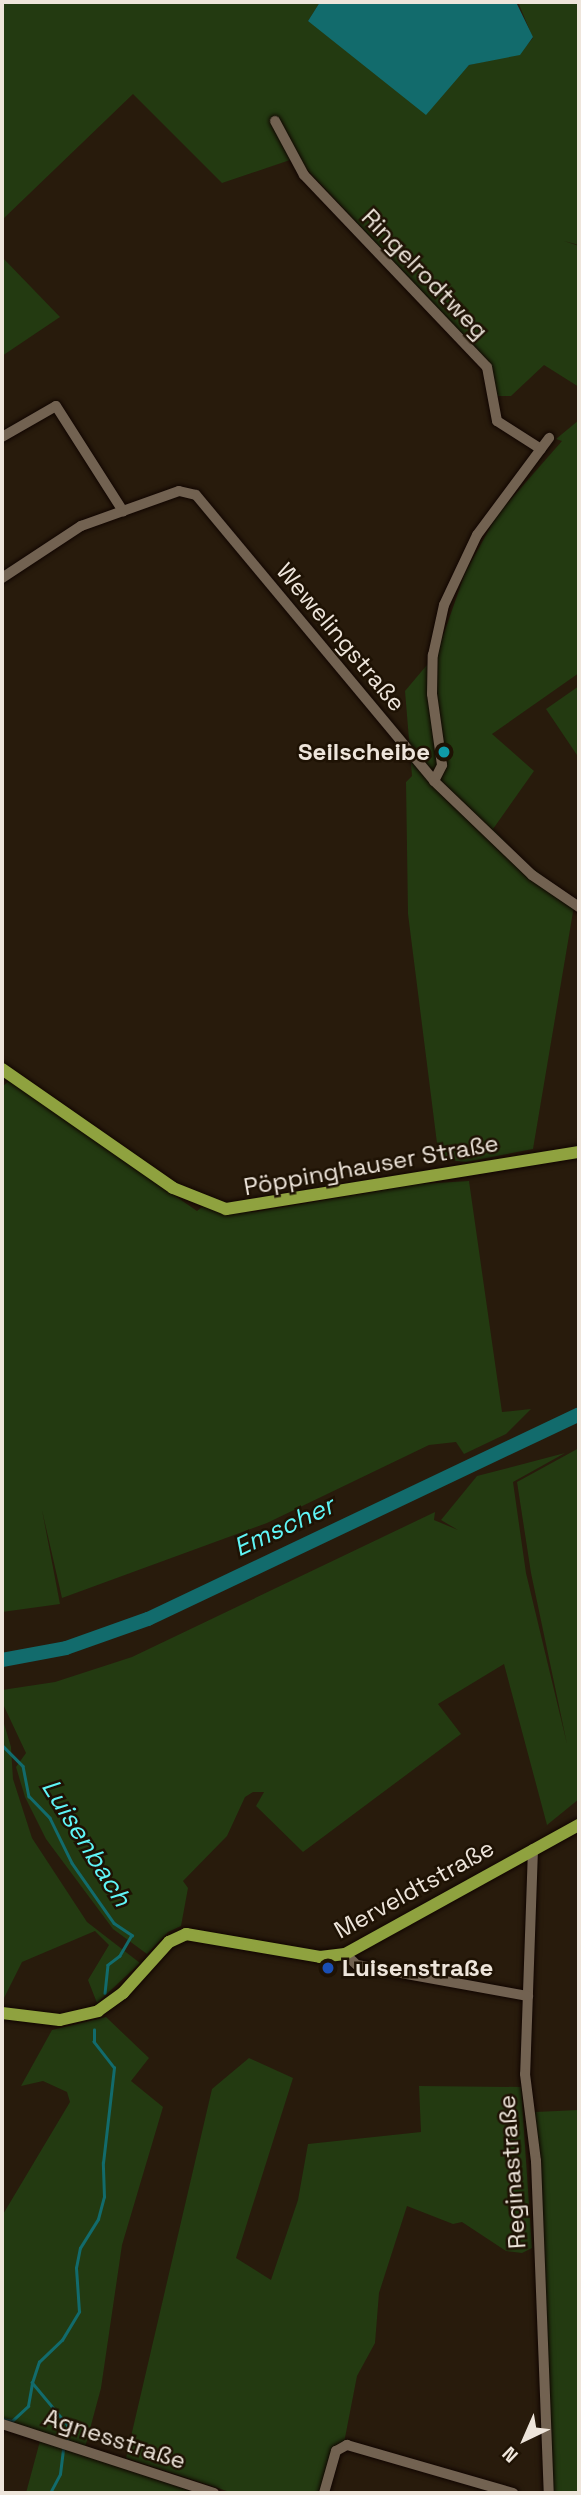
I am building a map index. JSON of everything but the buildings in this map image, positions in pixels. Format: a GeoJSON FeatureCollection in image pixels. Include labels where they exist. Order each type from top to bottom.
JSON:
{"type":"FeatureCollection","features":[{"type":"Feature","properties":{"kind":"main road","name":"Pöppinghauser Straße"},"geometry":{"type":"LineString","coordinates":[[2,1069],[173,1188],[226,1209],[579,1152]]}},
{"type":"Feature","properties":{"kind":"main road","name":"Merveldtstraße"},"geometry":{"type":"LineString","coordinates":[[2,2013],[60,2020],[98,2011],[118,1998],[169,1941],[186,1934],[320,1957],[345,1954],[579,1825]]}},
{"type":"Feature","properties":{"kind":"street","name":"Ringelrodtweg"},"geometry":{"type":"LineString","coordinates":[[275,121],[304,175],[487,367],[497,421],[541,449]]}},
{"type":"Feature","properties":{"kind":"street"},"geometry":{"type":"LineString","coordinates":[[2,437],[56,407],[122,511],[81,526],[2,578]]}},
{"type":"Feature","properties":{"kind":"street"},"geometry":{"type":"LineString","coordinates":[[434,781],[442,765],[432,694],[433,654],[444,606],[477,535],[549,438]]}},
{"type":"Feature","properties":{"kind":"street","name":"Wewelingstraße"},"geometry":{"type":"LineString","coordinates":[[122,511],[179,491],[200,500],[434,781],[531,875],[579,907]]}},
{"type":"Feature","properties":{"kind":"street","name":"Reginastraße"},"geometry":{"type":"LineString","coordinates":[[533,1849],[525,2074],[536,2161],[549,2493]]}},
{"type":"Feature","properties":{"kind":"street"},"geometry":{"type":"LineString","coordinates":[[345,1954],[356,1965],[528,1996]]}},
{"type":"Feature","properties":{"kind":"street","name":"Agnesstraße"},"geometry":{"type":"LineString","coordinates":[[2,2424],[214,2493]]}},
{"type":"Feature","properties":{"kind":"street"},"geometry":{"type":"LineString","coordinates":[[324,2493],[336,2451],[347,2445],[513,2493]]}},
{"type":"Feature","properties":{"kind":"green space"},"geometry":{"type":"Polygon","coordinates":[[[2,2],[320,2],[308,21],[448,87],[469,65],[519,54],[533,38],[518,2],[579,2],[579,245],[564,241],[579,246],[579,387],[544,365],[511,396],[495,396],[489,363],[296,158],[222,183],[133,94],[2,220],[2,2]]]}},
{"type":"Feature","properties":{"kind":"green space"},"geometry":{"type":"Polygon","coordinates":[[[2,257],[60,317],[2,356],[2,257]]]}},
{"type":"Feature","properties":{"kind":"green space"},"geometry":{"type":"Polygon","coordinates":[[[579,420],[579,673],[492,734],[534,771],[493,829],[527,864],[575,900],[533,1149],[466,1162],[439,1159],[408,914],[406,782],[412,776],[405,691],[437,653],[465,573],[497,515],[562,441],[556,439],[579,420]]]}},
{"type":"Feature","properties":{"kind":"green space"},"geometry":{"type":"Polygon","coordinates":[[[579,686],[579,758],[546,709],[579,686]]]}},
{"type":"Feature","properties":{"kind":"green space"},"geometry":{"type":"Polygon","coordinates":[[[9,1081],[197,1211],[202,1207],[254,1212],[419,1184],[469,1181],[502,1412],[531,1409],[506,1434],[464,1454],[456,1442],[429,1445],[267,1523],[62,1598],[42,1510],[60,1604],[2,1612],[2,1087],[9,1081]]]}},
{"type":"Feature","properties":{"kind":"green space"},"geometry":{"type":"Polygon","coordinates":[[[579,1448],[579,1799],[547,1825],[504,1664],[438,1704],[461,1734],[303,1852],[256,1806],[264,1792],[253,1792],[245,1797],[227,1836],[183,1881],[188,1888],[181,1926],[168,1932],[147,1954],[113,1929],[46,1839],[25,1797],[16,1767],[26,1753],[2,1702],[2,1690],[55,1682],[132,1657],[435,1512],[434,1520],[458,1530],[441,1520],[477,1476],[565,1453],[513,1482],[526,1573],[567,1744],[531,1573],[517,1482],[579,1448]]]}},
{"type":"Feature","properties":{"kind":"green space"},"geometry":{"type":"Polygon","coordinates":[[[2,1717],[11,1747],[13,1779],[32,1838],[87,1922],[140,1963],[97,2003],[88,1980],[109,1945],[95,1931],[22,1962],[2,2002],[2,1717]]]}},
{"type":"Feature","properties":{"kind":"green space"},"geometry":{"type":"Polygon","coordinates":[[[106,2017],[149,2058],[131,2081],[163,2107],[122,2245],[101,2388],[83,2455],[198,2493],[26,2493],[40,2441],[2,2428],[2,2216],[70,2102],[67,2092],[43,2081],[21,2086],[52,2030],[106,2017]]]}},
{"type":"Feature","properties":{"kind":"green space"},"geometry":{"type":"Polygon","coordinates":[[[249,2058],[293,2078],[236,2258],[271,2280],[298,2200],[308,2144],[421,2132],[419,2086],[521,2087],[532,2248],[522,2253],[506,2251],[462,2222],[453,2224],[407,2206],[379,2293],[375,2343],[357,2376],[343,2448],[336,2448],[327,2493],[233,2493],[126,2458],[212,2089],[249,2058]]]}},
{"type":"Feature","properties":{"kind":"green space"},"geometry":{"type":"Polygon","coordinates":[[[579,2110],[579,2493],[550,2493],[535,2112],[579,2110]]]}},
{"type":"Feature","properties":{"kind":"water"},"geometry":{"type":"Polygon","coordinates":[[[320,2],[516,2],[533,37],[520,55],[469,65],[426,115],[308,21],[320,2]]]}},
{"type":"Feature","properties":{"kind":"waterway","name":"Emscher"},"geometry":{"type":"LineString","coordinates":[[2,1660],[66,1648],[148,1619],[579,1414]]}},
{"type":"Feature","properties":{"kind":"waterway","name":"Luisenbach"},"geometry":{"type":"LineString","coordinates":[[3,1746],[23,1766],[29,1796],[50,1818],[72,1863],[114,1923],[132,1935],[120,1956],[108,1965],[105,1993]]}},
{"type":"Feature","properties":{"kind":"waterway","name":"Luisenbach"},"geometry":{"type":"LineString","coordinates":[[67,2441],[67,2425],[32,2383],[39,2362],[62,2340],[79,2312],[76,2268],[80,2248],[98,2219],[104,2197],[103,2163],[114,2068],[94,2042],[94,2030]]}},
{"type":"Feature","properties":{"kind":"waterway"},"geometry":{"type":"LineString","coordinates":[[2,2419],[12,2421],[28,2406],[32,2383]]}},
{"type":"Feature","properties":{"kind":"waterway"},"geometry":{"type":"LineString","coordinates":[[50,2493],[60,2474],[63,2449]]}},
{"type":"Feature","properties":{"kind":"place","name":"Seilscheibe"},"geometry":{"type":"Point","coordinates":[444,752]}},
{"type":"Feature","properties":{"kind":"place","name":"Luisenstraße"},"geometry":{"type":"Point","coordinates":[328,1968]}}]}
